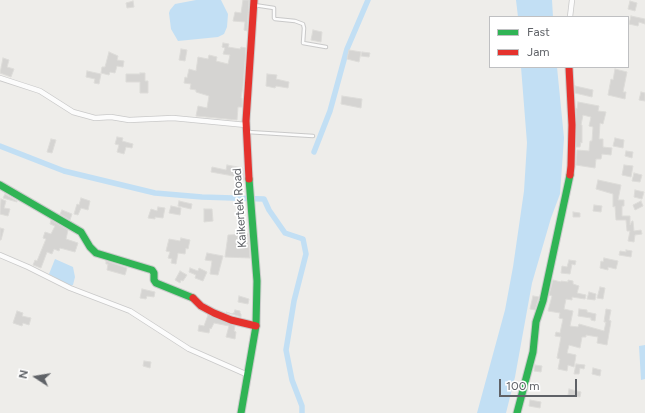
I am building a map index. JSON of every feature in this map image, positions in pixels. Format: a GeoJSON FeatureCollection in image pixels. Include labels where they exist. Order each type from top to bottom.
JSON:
{"type":"FeatureCollection","features":[{"type":"Feature","properties":{"kind":"street"},"geometry":{"type":"LineString","coordinates":[[570,16],[572,0]]}},
{"type":"Feature","properties":{"kind":"street","name":"Kaikertek Road"},"geometry":{"type":"LineString","coordinates":[[240,413],[256,326],[257,281],[250,206],[246,129],[254,2]]}},
{"type":"Feature","properties":{"kind":"street"},"geometry":{"type":"LineString","coordinates":[[517,413],[533,352],[536,322],[543,301],[571,166],[572,125],[569,68]]}},
{"type":"Feature","properties":{"kind":"street"},"geometry":{"type":"LineString","coordinates":[[0,78],[40,91],[73,112],[95,118],[111,117],[129,120],[173,118],[246,129]]}},
{"type":"Feature","properties":{"kind":"street"},"geometry":{"type":"LineString","coordinates":[[0,185],[80,232],[96,253],[152,270],[154,272],[154,280],[156,283],[192,297],[201,306],[214,314],[256,326]]}},
{"type":"Feature","properties":{"kind":"street"},"geometry":{"type":"LineString","coordinates":[[0,255],[70,288],[130,311],[189,349],[248,375]]}},
{"type":"Feature","properties":{"kind":"lane"},"geometry":{"type":"LineString","coordinates":[[254,2],[274,8],[275,19],[295,21],[303,24],[303,43],[326,47]]}},
{"type":"Feature","properties":{"kind":"lane"},"geometry":{"type":"LineString","coordinates":[[246,129],[253,132],[313,136]]}},
{"type":"Feature","properties":{"kind":"water"},"geometry":{"type":"Polygon","coordinates":[[[196,0],[221,0],[228,14],[227,27],[224,34],[218,37],[178,41],[171,29],[170,10],[175,4],[196,0]]]}},
{"type":"Feature","properties":{"kind":"water"},"geometry":{"type":"Polygon","coordinates":[[[516,0],[552,0],[553,16],[518,16],[516,0]]]}},
{"type":"Feature","properties":{"kind":"water"},"geometry":{"type":"Polygon","coordinates":[[[521,68],[557,68],[564,138],[560,194],[551,218],[532,283],[515,377],[506,413],[477,413],[505,310],[513,267],[524,191],[527,143],[521,68]]]}},
{"type":"Feature","properties":{"kind":"water"},"geometry":{"type":"Polygon","coordinates":[[[55,259],[73,267],[75,277],[73,285],[70,286],[49,274],[55,259]]]}},
{"type":"Feature","properties":{"kind":"water"},"geometry":{"type":"Polygon","coordinates":[[[645,345],[645,379],[641,380],[639,346],[645,345]]]}},
{"type":"Feature","properties":{"kind":"building"},"geometry":{"type":"Polygon","coordinates":[[[243,0],[249,0],[247,31],[244,30],[245,22],[233,21],[235,12],[241,13],[243,0]]]}},
{"type":"Feature","properties":{"kind":"building"},"geometry":{"type":"Polygon","coordinates":[[[133,1],[134,7],[127,8],[126,3],[133,1]]]}},
{"type":"Feature","properties":{"kind":"building"},"geometry":{"type":"Polygon","coordinates":[[[630,1],[637,3],[635,11],[628,9],[630,1]]]}},
{"type":"Feature","properties":{"kind":"building"},"geometry":{"type":"Polygon","coordinates":[[[631,16],[645,19],[645,24],[639,22],[638,26],[629,24],[631,16]]]}},
{"type":"Feature","properties":{"kind":"building"},"geometry":{"type":"Polygon","coordinates":[[[313,30],[322,32],[321,42],[311,40],[313,30]]]}},
{"type":"Feature","properties":{"kind":"building"},"geometry":{"type":"Polygon","coordinates":[[[223,43],[229,44],[228,47],[240,49],[241,47],[246,48],[241,98],[242,107],[238,107],[237,120],[196,116],[198,106],[207,108],[209,96],[190,89],[191,84],[184,83],[189,69],[196,71],[198,57],[208,59],[209,55],[217,57],[216,61],[228,64],[230,55],[223,54],[225,48],[222,47],[223,43]]]}},
{"type":"Feature","properties":{"kind":"building"},"geometry":{"type":"Polygon","coordinates":[[[181,49],[187,50],[185,61],[179,60],[181,49]]]}},
{"type":"Feature","properties":{"kind":"building"},"geometry":{"type":"Polygon","coordinates":[[[349,50],[361,52],[359,62],[347,59],[349,50]]]}},
{"type":"Feature","properties":{"kind":"building"},"geometry":{"type":"Polygon","coordinates":[[[109,52],[118,56],[117,60],[124,61],[123,67],[117,66],[115,73],[110,72],[109,75],[101,73],[102,67],[105,67],[109,52]]]}},
{"type":"Feature","properties":{"kind":"building"},"geometry":{"type":"Polygon","coordinates":[[[362,52],[370,53],[369,57],[361,56],[362,52]]]}},
{"type":"Feature","properties":{"kind":"building"},"geometry":{"type":"Polygon","coordinates":[[[3,58],[9,60],[7,67],[14,69],[11,77],[0,73],[3,58]]]}},
{"type":"Feature","properties":{"kind":"building"},"geometry":{"type":"Polygon","coordinates":[[[615,69],[627,72],[623,92],[626,92],[625,99],[608,95],[611,79],[613,80],[615,69]]]}},
{"type":"Feature","properties":{"kind":"building"},"geometry":{"type":"Polygon","coordinates":[[[87,71],[101,74],[99,84],[94,83],[95,79],[86,77],[87,71]]]}},
{"type":"Feature","properties":{"kind":"building"},"geometry":{"type":"Polygon","coordinates":[[[145,73],[145,81],[148,81],[148,93],[140,93],[140,82],[126,82],[126,74],[145,73]]]}},
{"type":"Feature","properties":{"kind":"building"},"geometry":{"type":"Polygon","coordinates":[[[267,74],[277,75],[276,79],[289,82],[288,88],[266,86],[267,74]]]}},
{"type":"Feature","properties":{"kind":"building"},"geometry":{"type":"Polygon","coordinates":[[[575,86],[593,90],[592,97],[575,93],[575,86]]]}},
{"type":"Feature","properties":{"kind":"building"},"geometry":{"type":"Polygon","coordinates":[[[641,92],[645,93],[645,101],[639,100],[641,92]]]}},
{"type":"Feature","properties":{"kind":"building"},"geometry":{"type":"Polygon","coordinates":[[[342,96],[362,99],[361,108],[341,104],[342,96]]]}},
{"type":"Feature","properties":{"kind":"building"},"geometry":{"type":"Polygon","coordinates":[[[578,102],[599,106],[598,111],[606,112],[603,124],[600,123],[599,139],[603,139],[603,147],[612,148],[611,155],[602,154],[601,159],[596,159],[595,168],[576,165],[577,150],[589,151],[590,141],[592,141],[593,127],[589,126],[591,117],[583,115],[581,125],[582,143],[581,142],[580,147],[576,147],[576,108],[577,109],[578,102]]]}},
{"type":"Feature","properties":{"kind":"building"},"geometry":{"type":"Polygon","coordinates":[[[117,137],[123,138],[122,141],[133,144],[132,148],[126,147],[124,154],[117,152],[119,145],[115,144],[117,137]]]}},
{"type":"Feature","properties":{"kind":"building"},"geometry":{"type":"Polygon","coordinates":[[[615,138],[624,140],[623,148],[613,146],[615,138]]]}},
{"type":"Feature","properties":{"kind":"building"},"geometry":{"type":"Polygon","coordinates":[[[51,139],[56,140],[52,153],[47,152],[51,139]]]}},
{"type":"Feature","properties":{"kind":"building"},"geometry":{"type":"Polygon","coordinates":[[[626,151],[633,152],[632,158],[625,156],[626,151]]]}},
{"type":"Feature","properties":{"kind":"building"},"geometry":{"type":"Polygon","coordinates":[[[227,165],[243,168],[244,180],[239,179],[239,177],[211,172],[212,167],[226,170],[227,165]]]}},
{"type":"Feature","properties":{"kind":"building"},"geometry":{"type":"Polygon","coordinates":[[[624,165],[633,166],[631,177],[622,175],[624,165]]]}},
{"type":"Feature","properties":{"kind":"building"},"geometry":{"type":"Polygon","coordinates":[[[634,173],[642,175],[640,182],[632,181],[634,173]]]}},
{"type":"Feature","properties":{"kind":"building"},"geometry":{"type":"Polygon","coordinates":[[[598,180],[621,185],[618,200],[624,200],[624,206],[622,206],[622,216],[630,216],[630,225],[633,221],[634,231],[641,230],[642,234],[635,235],[634,242],[628,241],[630,231],[627,231],[626,220],[616,220],[615,206],[613,207],[613,194],[596,189],[598,180]]]}},
{"type":"Feature","properties":{"kind":"building"},"geometry":{"type":"Polygon","coordinates":[[[635,190],[644,192],[642,199],[634,197],[635,190]]]}},
{"type":"Feature","properties":{"kind":"building"},"geometry":{"type":"Polygon","coordinates":[[[5,194],[17,201],[17,202],[3,198],[5,194]]]}},
{"type":"Feature","properties":{"kind":"building"},"geometry":{"type":"Polygon","coordinates":[[[81,198],[90,201],[88,210],[81,208],[78,215],[74,214],[77,204],[79,205],[81,198]]]}},
{"type":"Feature","properties":{"kind":"building"},"geometry":{"type":"Polygon","coordinates":[[[1,199],[6,201],[4,208],[10,209],[8,216],[0,214],[1,199]]]}},
{"type":"Feature","properties":{"kind":"building"},"geometry":{"type":"Polygon","coordinates":[[[179,201],[192,204],[191,209],[178,206],[179,201]]]}},
{"type":"Feature","properties":{"kind":"building"},"geometry":{"type":"Polygon","coordinates":[[[641,201],[643,206],[635,210],[633,205],[641,201]]]}},
{"type":"Feature","properties":{"kind":"building"},"geometry":{"type":"Polygon","coordinates":[[[594,205],[602,206],[601,212],[593,211],[594,205]]]}},
{"type":"Feature","properties":{"kind":"building"},"geometry":{"type":"Polygon","coordinates":[[[171,206],[181,208],[180,215],[169,213],[171,206]]]}},
{"type":"Feature","properties":{"kind":"building"},"geometry":{"type":"Polygon","coordinates":[[[158,207],[165,208],[163,218],[148,218],[151,209],[157,211],[158,207]]]}},
{"type":"Feature","properties":{"kind":"building"},"geometry":{"type":"Polygon","coordinates":[[[204,209],[212,209],[213,221],[204,222],[204,209]]]}},
{"type":"Feature","properties":{"kind":"building"},"geometry":{"type":"Polygon","coordinates":[[[62,210],[72,214],[70,220],[60,214],[62,210]]]}},
{"type":"Feature","properties":{"kind":"building"},"geometry":{"type":"Polygon","coordinates":[[[573,212],[580,213],[580,217],[573,217],[573,212]]]}},
{"type":"Feature","properties":{"kind":"building"},"geometry":{"type":"Polygon","coordinates":[[[51,220],[68,230],[66,239],[78,243],[75,252],[60,248],[59,251],[54,249],[52,254],[47,252],[41,268],[33,265],[35,260],[37,261],[46,239],[43,238],[45,232],[51,234],[55,226],[50,224],[51,220]]]}},
{"type":"Feature","properties":{"kind":"building"},"geometry":{"type":"Polygon","coordinates":[[[0,228],[4,229],[1,240],[0,240],[0,228]]]}},
{"type":"Feature","properties":{"kind":"building"},"geometry":{"type":"Polygon","coordinates":[[[248,234],[250,258],[225,257],[228,235],[248,234]]]}},
{"type":"Feature","properties":{"kind":"building"},"geometry":{"type":"Polygon","coordinates":[[[181,238],[190,240],[188,249],[186,248],[185,254],[178,253],[176,264],[171,263],[172,259],[168,258],[170,252],[166,251],[169,239],[180,241],[181,238]]]}},
{"type":"Feature","properties":{"kind":"building"},"geometry":{"type":"Polygon","coordinates":[[[626,250],[632,251],[631,257],[619,255],[620,251],[626,252],[626,250]]]}},
{"type":"Feature","properties":{"kind":"building"},"geometry":{"type":"Polygon","coordinates":[[[207,253],[223,256],[218,275],[210,274],[212,261],[205,260],[207,253]]]}},
{"type":"Feature","properties":{"kind":"building"},"geometry":{"type":"Polygon","coordinates":[[[604,258],[618,261],[616,269],[608,267],[608,270],[600,268],[601,261],[603,262],[604,258]]]}},
{"type":"Feature","properties":{"kind":"building"},"geometry":{"type":"Polygon","coordinates":[[[569,260],[576,261],[575,265],[572,264],[570,274],[561,273],[562,266],[567,267],[569,260]]]}},
{"type":"Feature","properties":{"kind":"building"},"geometry":{"type":"Polygon","coordinates":[[[106,261],[127,268],[125,275],[107,270],[108,264],[106,264],[106,261]]]}},
{"type":"Feature","properties":{"kind":"building"},"geometry":{"type":"Polygon","coordinates":[[[190,268],[198,271],[199,268],[207,272],[203,281],[195,278],[196,275],[189,272],[190,268]]]}},
{"type":"Feature","properties":{"kind":"building"},"geometry":{"type":"Polygon","coordinates":[[[180,271],[187,275],[183,281],[181,280],[180,283],[175,280],[180,271]]]}},
{"type":"Feature","properties":{"kind":"building"},"geometry":{"type":"Polygon","coordinates":[[[553,280],[561,282],[568,282],[568,280],[573,281],[573,284],[579,286],[577,293],[586,295],[585,299],[572,297],[572,300],[566,299],[564,309],[573,311],[570,326],[578,327],[579,324],[604,331],[606,309],[611,310],[609,320],[611,321],[607,345],[597,343],[598,337],[586,335],[586,337],[582,337],[580,348],[569,345],[567,353],[576,355],[574,367],[568,365],[567,371],[558,369],[560,359],[557,358],[561,337],[555,336],[556,332],[560,333],[563,319],[559,318],[560,313],[548,311],[552,296],[549,295],[553,280]]]}},
{"type":"Feature","properties":{"kind":"building"},"geometry":{"type":"Polygon","coordinates":[[[600,287],[605,288],[603,299],[597,298],[600,287]]]}},
{"type":"Feature","properties":{"kind":"building"},"geometry":{"type":"Polygon","coordinates":[[[142,289],[155,292],[154,297],[147,296],[146,299],[140,298],[142,289]]]}},
{"type":"Feature","properties":{"kind":"building"},"geometry":{"type":"Polygon","coordinates":[[[589,292],[596,294],[595,300],[587,299],[589,292]]]}},
{"type":"Feature","properties":{"kind":"building"},"geometry":{"type":"Polygon","coordinates":[[[239,296],[249,299],[248,304],[238,302],[239,296]]]}},
{"type":"Feature","properties":{"kind":"building"},"geometry":{"type":"Polygon","coordinates":[[[533,296],[539,297],[535,310],[530,309],[533,296]]]}},
{"type":"Feature","properties":{"kind":"building"},"geometry":{"type":"Polygon","coordinates":[[[579,309],[587,310],[587,312],[596,314],[595,321],[591,320],[591,318],[578,316],[579,309]]]}},
{"type":"Feature","properties":{"kind":"building"},"geometry":{"type":"Polygon","coordinates":[[[235,310],[240,311],[241,317],[232,314],[235,310]]]}},
{"type":"Feature","properties":{"kind":"building"},"geometry":{"type":"Polygon","coordinates":[[[17,311],[23,313],[22,316],[31,318],[29,325],[23,323],[22,326],[13,323],[17,311]]]}},
{"type":"Feature","properties":{"kind":"building"},"geometry":{"type":"Polygon","coordinates":[[[208,315],[235,326],[235,339],[226,337],[229,326],[214,323],[211,329],[210,328],[209,333],[198,331],[199,325],[204,326],[208,315]]]}},
{"type":"Feature","properties":{"kind":"building"},"geometry":{"type":"Polygon","coordinates":[[[144,361],[151,362],[150,368],[143,366],[144,361]]]}},
{"type":"Feature","properties":{"kind":"building"},"geometry":{"type":"Polygon","coordinates":[[[576,364],[585,365],[584,369],[580,368],[579,374],[574,374],[576,364]]]}},
{"type":"Feature","properties":{"kind":"building"},"geometry":{"type":"Polygon","coordinates":[[[535,365],[542,366],[541,372],[534,371],[535,365]]]}},
{"type":"Feature","properties":{"kind":"building"},"geometry":{"type":"Polygon","coordinates":[[[593,368],[601,370],[600,376],[592,374],[593,368]]]}},
{"type":"Feature","properties":{"kind":"building"},"geometry":{"type":"Polygon","coordinates":[[[569,389],[581,392],[580,397],[568,395],[569,389]]]}},
{"type":"Feature","properties":{"kind":"building"},"geometry":{"type":"Polygon","coordinates":[[[530,400],[541,402],[540,408],[529,406],[530,400]]]}},
{"type":"Feature","properties":{"kind":"waterway"},"geometry":{"type":"LineString","coordinates":[[314,152],[330,111],[347,49],[368,0]]}},
{"type":"Feature","properties":{"kind":"waterway"},"geometry":{"type":"LineString","coordinates":[[0,146],[64,171],[155,193],[202,197],[264,199],[269,210],[285,233],[303,239],[306,254],[294,301],[286,350],[292,380],[302,406],[302,413]]}},
{"type":"Feature","properties":{"kind":"traffic: fast"},"geometry":{"type":"LineString","coordinates":[[517,413],[533,352],[536,322],[543,301],[570,175]]}},
{"type":"Feature","properties":{"kind":"traffic: fast"},"geometry":{"type":"LineString","coordinates":[[241,413],[256,326],[257,281],[249,179]]}},
{"type":"Feature","properties":{"kind":"traffic: fast"},"geometry":{"type":"LineString","coordinates":[[0,185],[81,232],[90,247],[96,253],[152,270],[156,283],[193,298]]}},
{"type":"Feature","properties":{"kind":"traffic: jam"},"geometry":{"type":"LineString","coordinates":[[249,179],[246,121],[254,0]]}},
{"type":"Feature","properties":{"kind":"traffic: jam"},"geometry":{"type":"LineString","coordinates":[[569,68],[572,125],[570,175]]}},
{"type":"Feature","properties":{"kind":"traffic: jam"},"geometry":{"type":"LineString","coordinates":[[193,298],[201,306],[214,313],[231,320],[256,326]]}}]}
